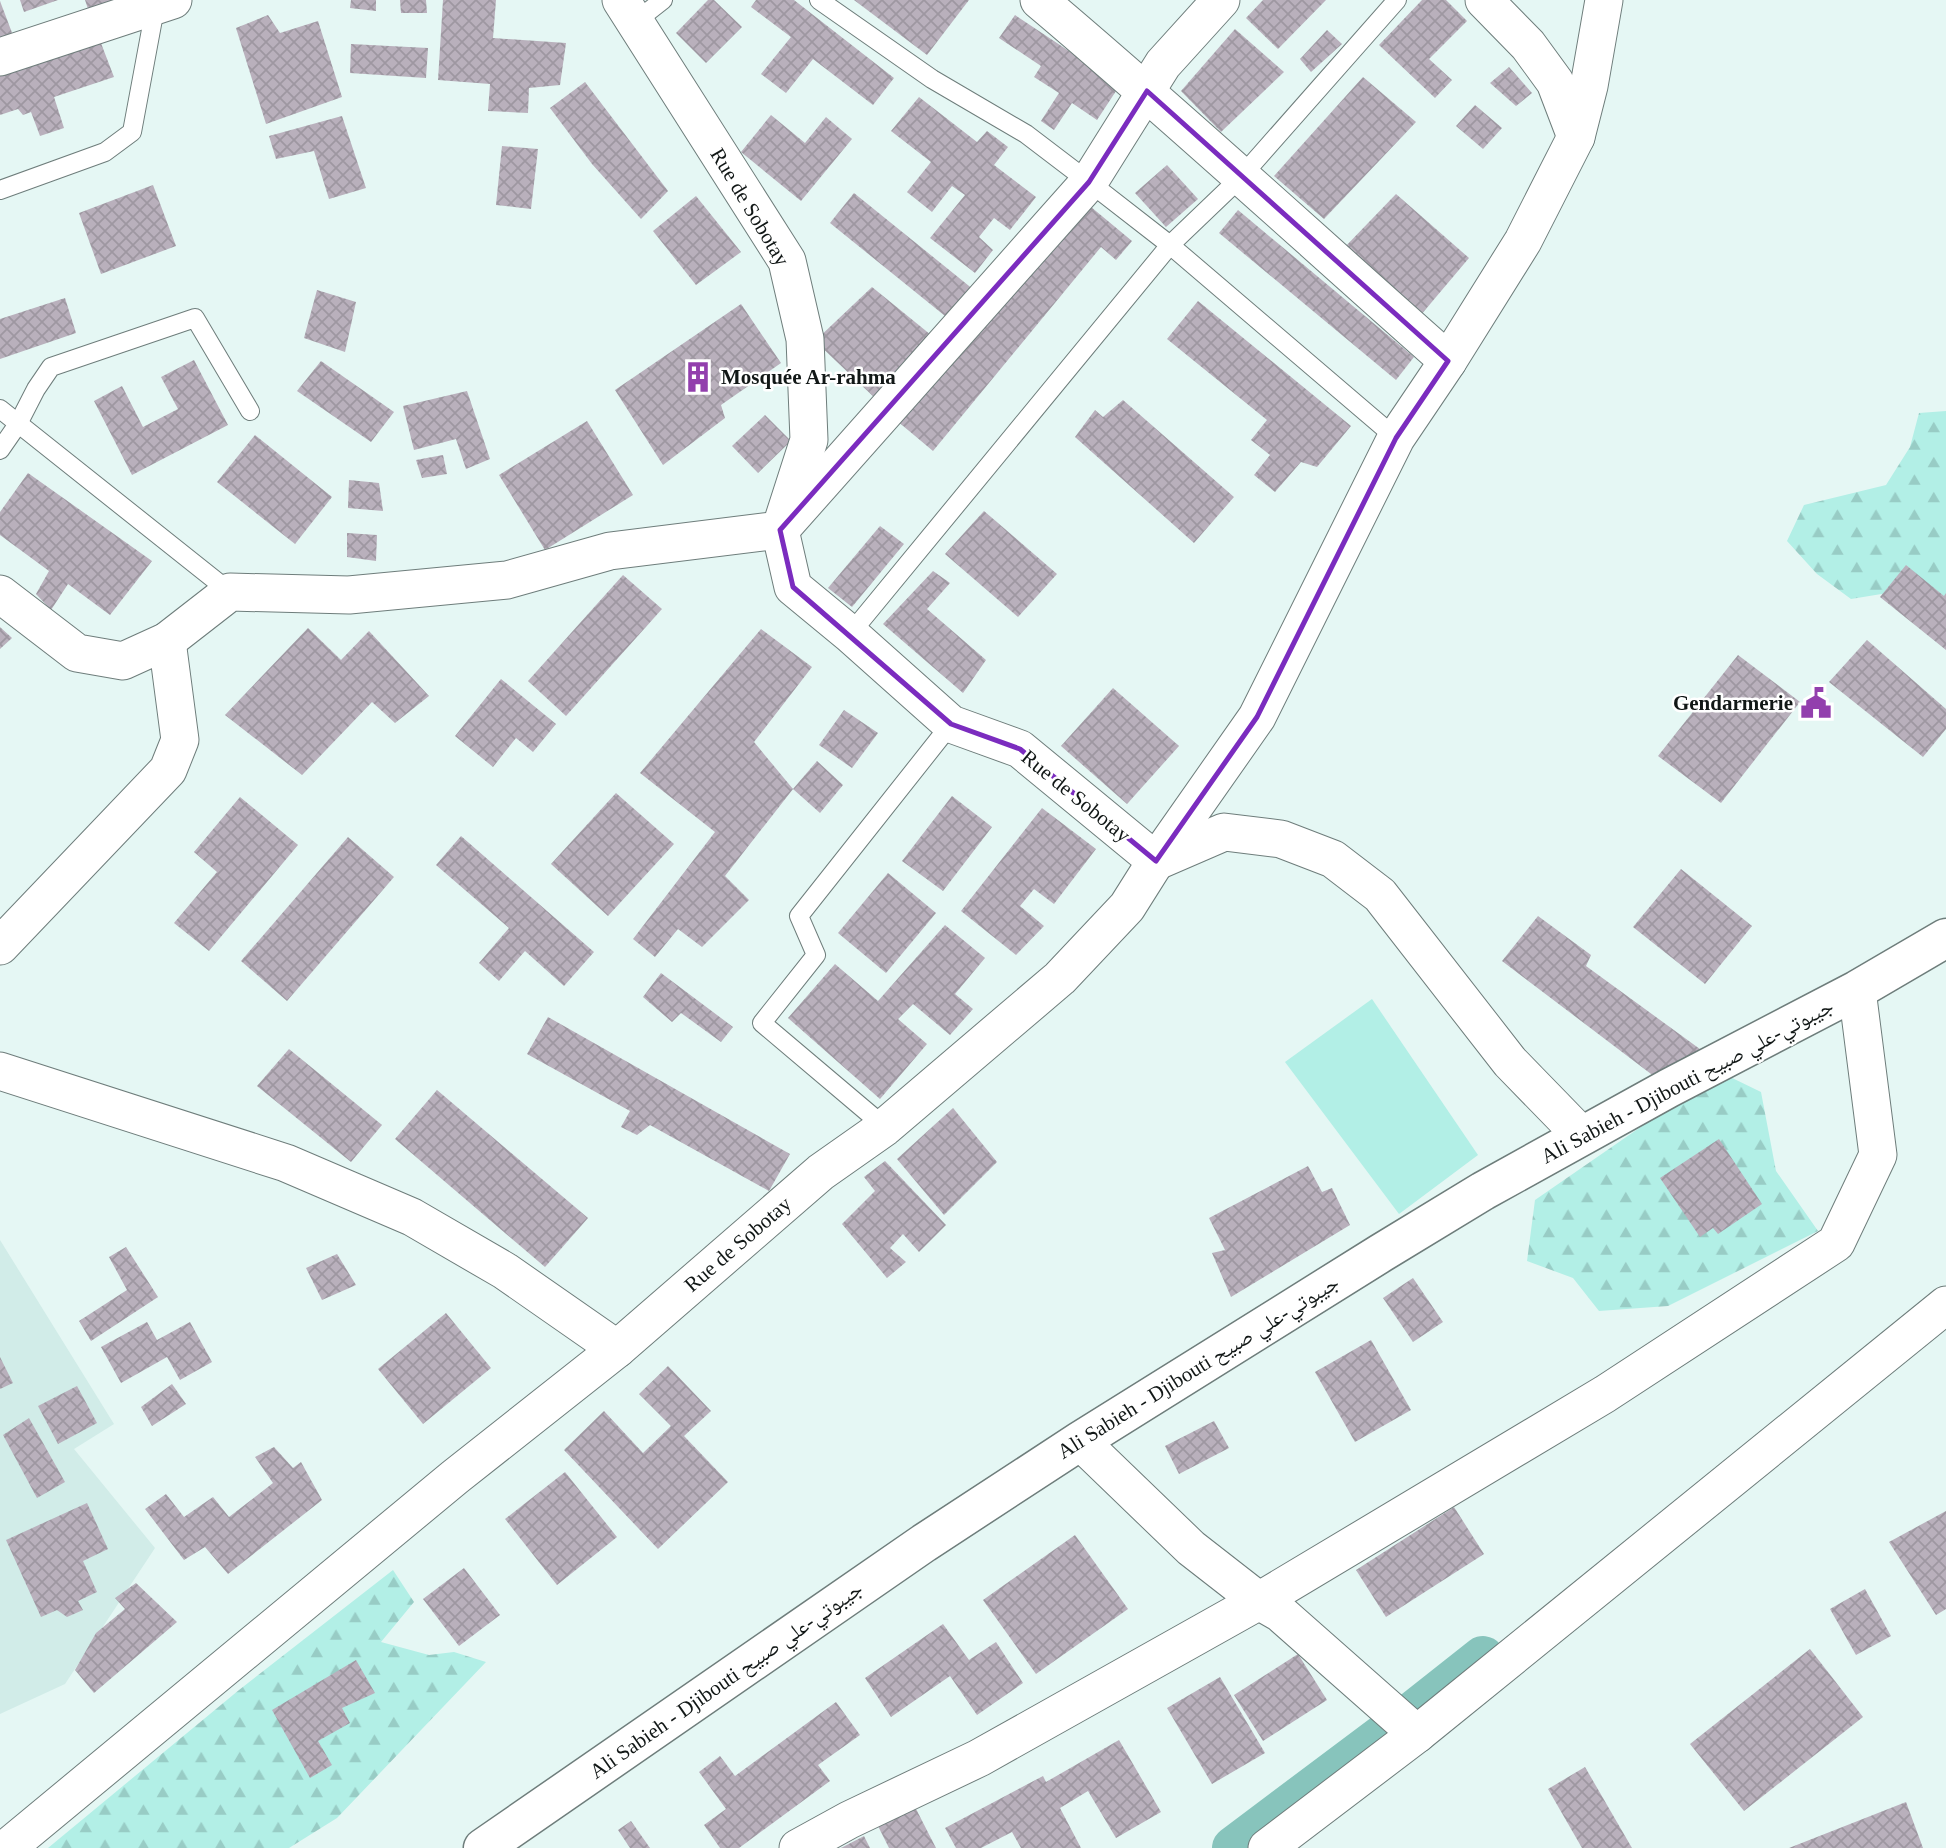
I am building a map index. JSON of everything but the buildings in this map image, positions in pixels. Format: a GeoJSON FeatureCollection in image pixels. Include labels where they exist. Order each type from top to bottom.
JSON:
{"type":"FeatureCollection","features":[{"type":"Feature","properties":{"kind":"main road","name":"Ali Sabieh - Djibouti جيبوتي-علي صبيح"},"geometry":{"type":"LineString","coordinates":[[482,1848],[923,1543],[1080,1441],[1381,1253],[1483,1191],[1857,990],[1946,937]]}},
{"type":"Feature","properties":{"kind":"street"},"geometry":{"type":"LineString","coordinates":[[1038,0],[1147,91],[1448,361]]}},
{"type":"Feature","properties":{"kind":"street"},"geometry":{"type":"LineString","coordinates":[[0,594],[77,653],[123,661],[167,641],[230,592],[349,595],[507,580],[610,551],[780,530],[1089,181],[1163,64],[1222,0]]}},
{"type":"Feature","properties":{"kind":"street"},"geometry":{"type":"LineString","coordinates":[[1484,0],[1528,45],[1555,82],[1576,137]]}},
{"type":"Feature","properties":{"kind":"street"},"geometry":{"type":"LineString","coordinates":[[1156,861],[1257,717],[1396,438],[1523,241],[1576,137],[1589,86],[1604,0]]}},
{"type":"Feature","properties":{"kind":"street"},"geometry":{"type":"LineString","coordinates":[[0,57],[162,1]]}},
{"type":"Feature","properties":{"kind":"street","name":"Rue de Sobotay"},"geometry":{"type":"LineString","coordinates":[[7,1848],[455,1477],[617,1349],[821,1172],[885,1127],[1060,978],[1127,907],[1156,861],[1020,749],[951,724],[793,587],[780,530],[809,440],[805,339],[787,261],[628,11]]}},
{"type":"Feature","properties":{"kind":"street"},"geometry":{"type":"LineString","coordinates":[[0,946],[168,770],[180,740],[167,641]]}},
{"type":"Feature","properties":{"kind":"street"},"geometry":{"type":"LineString","coordinates":[[1156,861],[1224,832],[1281,839],[1333,859],[1380,895],[1510,1062],[1582,1136]]}},
{"type":"Feature","properties":{"kind":"street"},"geometry":{"type":"LineString","coordinates":[[798,1848],[979,1758],[1259,1601],[1605,1394],[1836,1243],[1878,1155],[1857,990]]}},
{"type":"Feature","properties":{"kind":"street"},"geometry":{"type":"LineString","coordinates":[[0,1071],[286,1163],[412,1217],[505,1271],[617,1349]]}},
{"type":"Feature","properties":{"kind":"street"},"geometry":{"type":"LineString","coordinates":[[1267,1848],[1418,1734],[1946,1305]]}},
{"type":"Feature","properties":{"kind":"street"},"geometry":{"type":"LineString","coordinates":[[1080,1441],[1191,1548],[1259,1601],[1280,1613],[1418,1734]]}},
{"type":"Feature","properties":{"kind":"lane"},"geometry":{"type":"LineString","coordinates":[[628,11],[663,0]]}},
{"type":"Feature","properties":{"kind":"lane"},"geometry":{"type":"LineString","coordinates":[[819,0],[932,79],[1026,134],[1089,181],[1170,246],[1396,438]]}},
{"type":"Feature","properties":{"kind":"lane"},"geometry":{"type":"LineString","coordinates":[[850,634],[1170,246],[1240,177],[1398,0]]}},
{"type":"Feature","properties":{"kind":"lane"},"geometry":{"type":"LineString","coordinates":[[0,190],[105,152],[132,132],[162,1]]}},
{"type":"Feature","properties":{"kind":"lane"},"geometry":{"type":"LineString","coordinates":[[0,450],[51,367],[195,318],[250,411]]}},
{"type":"Feature","properties":{"kind":"lane"},"geometry":{"type":"LineString","coordinates":[[0,409],[230,592]]}},
{"type":"Feature","properties":{"kind":"lane"},"geometry":{"type":"LineString","coordinates":[[885,1127],[762,1023],[816,955],[799,916],[951,724]]}},
{"type":"Feature","properties":{"kind":"highlighted area"},"geometry":{"type":"Polygon","coordinates":[[[1147,91],[1448,361],[1396,438],[1257,717],[1156,861],[1020,749],[951,724],[793,587],[780,530],[1089,182],[1147,91]]]}},
{"type":"Feature","properties":{"kind":"shaded area"},"geometry":{"type":"Polygon","coordinates":[[[0,1240],[114,1424],[74,1449],[155,1548],[65,1684],[0,1714],[0,1240]]]}},
{"type":"Feature","properties":{"kind":"green space"},"geometry":{"type":"Polygon","coordinates":[[[1946,411],[1946,610],[1918,588],[1851,599],[1817,574],[1787,541],[1804,505],[1886,485],[1910,447],[1919,413],[1946,411]]]}},
{"type":"Feature","properties":{"kind":"green space"},"geometry":{"type":"Polygon","coordinates":[[[1372,999],[1478,1155],[1399,1214],[1285,1062],[1372,999]]]}},
{"type":"Feature","properties":{"kind":"green space"},"geometry":{"type":"Polygon","coordinates":[[[1726,1075],[1761,1092],[1776,1171],[1818,1231],[1668,1306],[1599,1311],[1573,1278],[1527,1261],[1535,1200],[1674,1104],[1726,1075]]]}},
{"type":"Feature","properties":{"kind":"green space"},"geometry":{"type":"Polygon","coordinates":[[[393,1570],[414,1602],[381,1642],[429,1655],[454,1652],[486,1662],[337,1818],[289,1848],[48,1848],[239,1690],[393,1570]]]}},
{"type":"Feature","properties":{"kind":"waterway"},"geometry":{"type":"LineString","coordinates":[[1234,1848],[1483,1658]]}},
{"type":"Feature","properties":{"kind":"place","name":"Mosquée Ar-rahma"},"geometry":{"type":"Point","coordinates":[698,377]}},
{"type":"Feature","properties":{"kind":"place","name":"Gendarmerie"},"geometry":{"type":"Point","coordinates":[1816,703]}}]}
